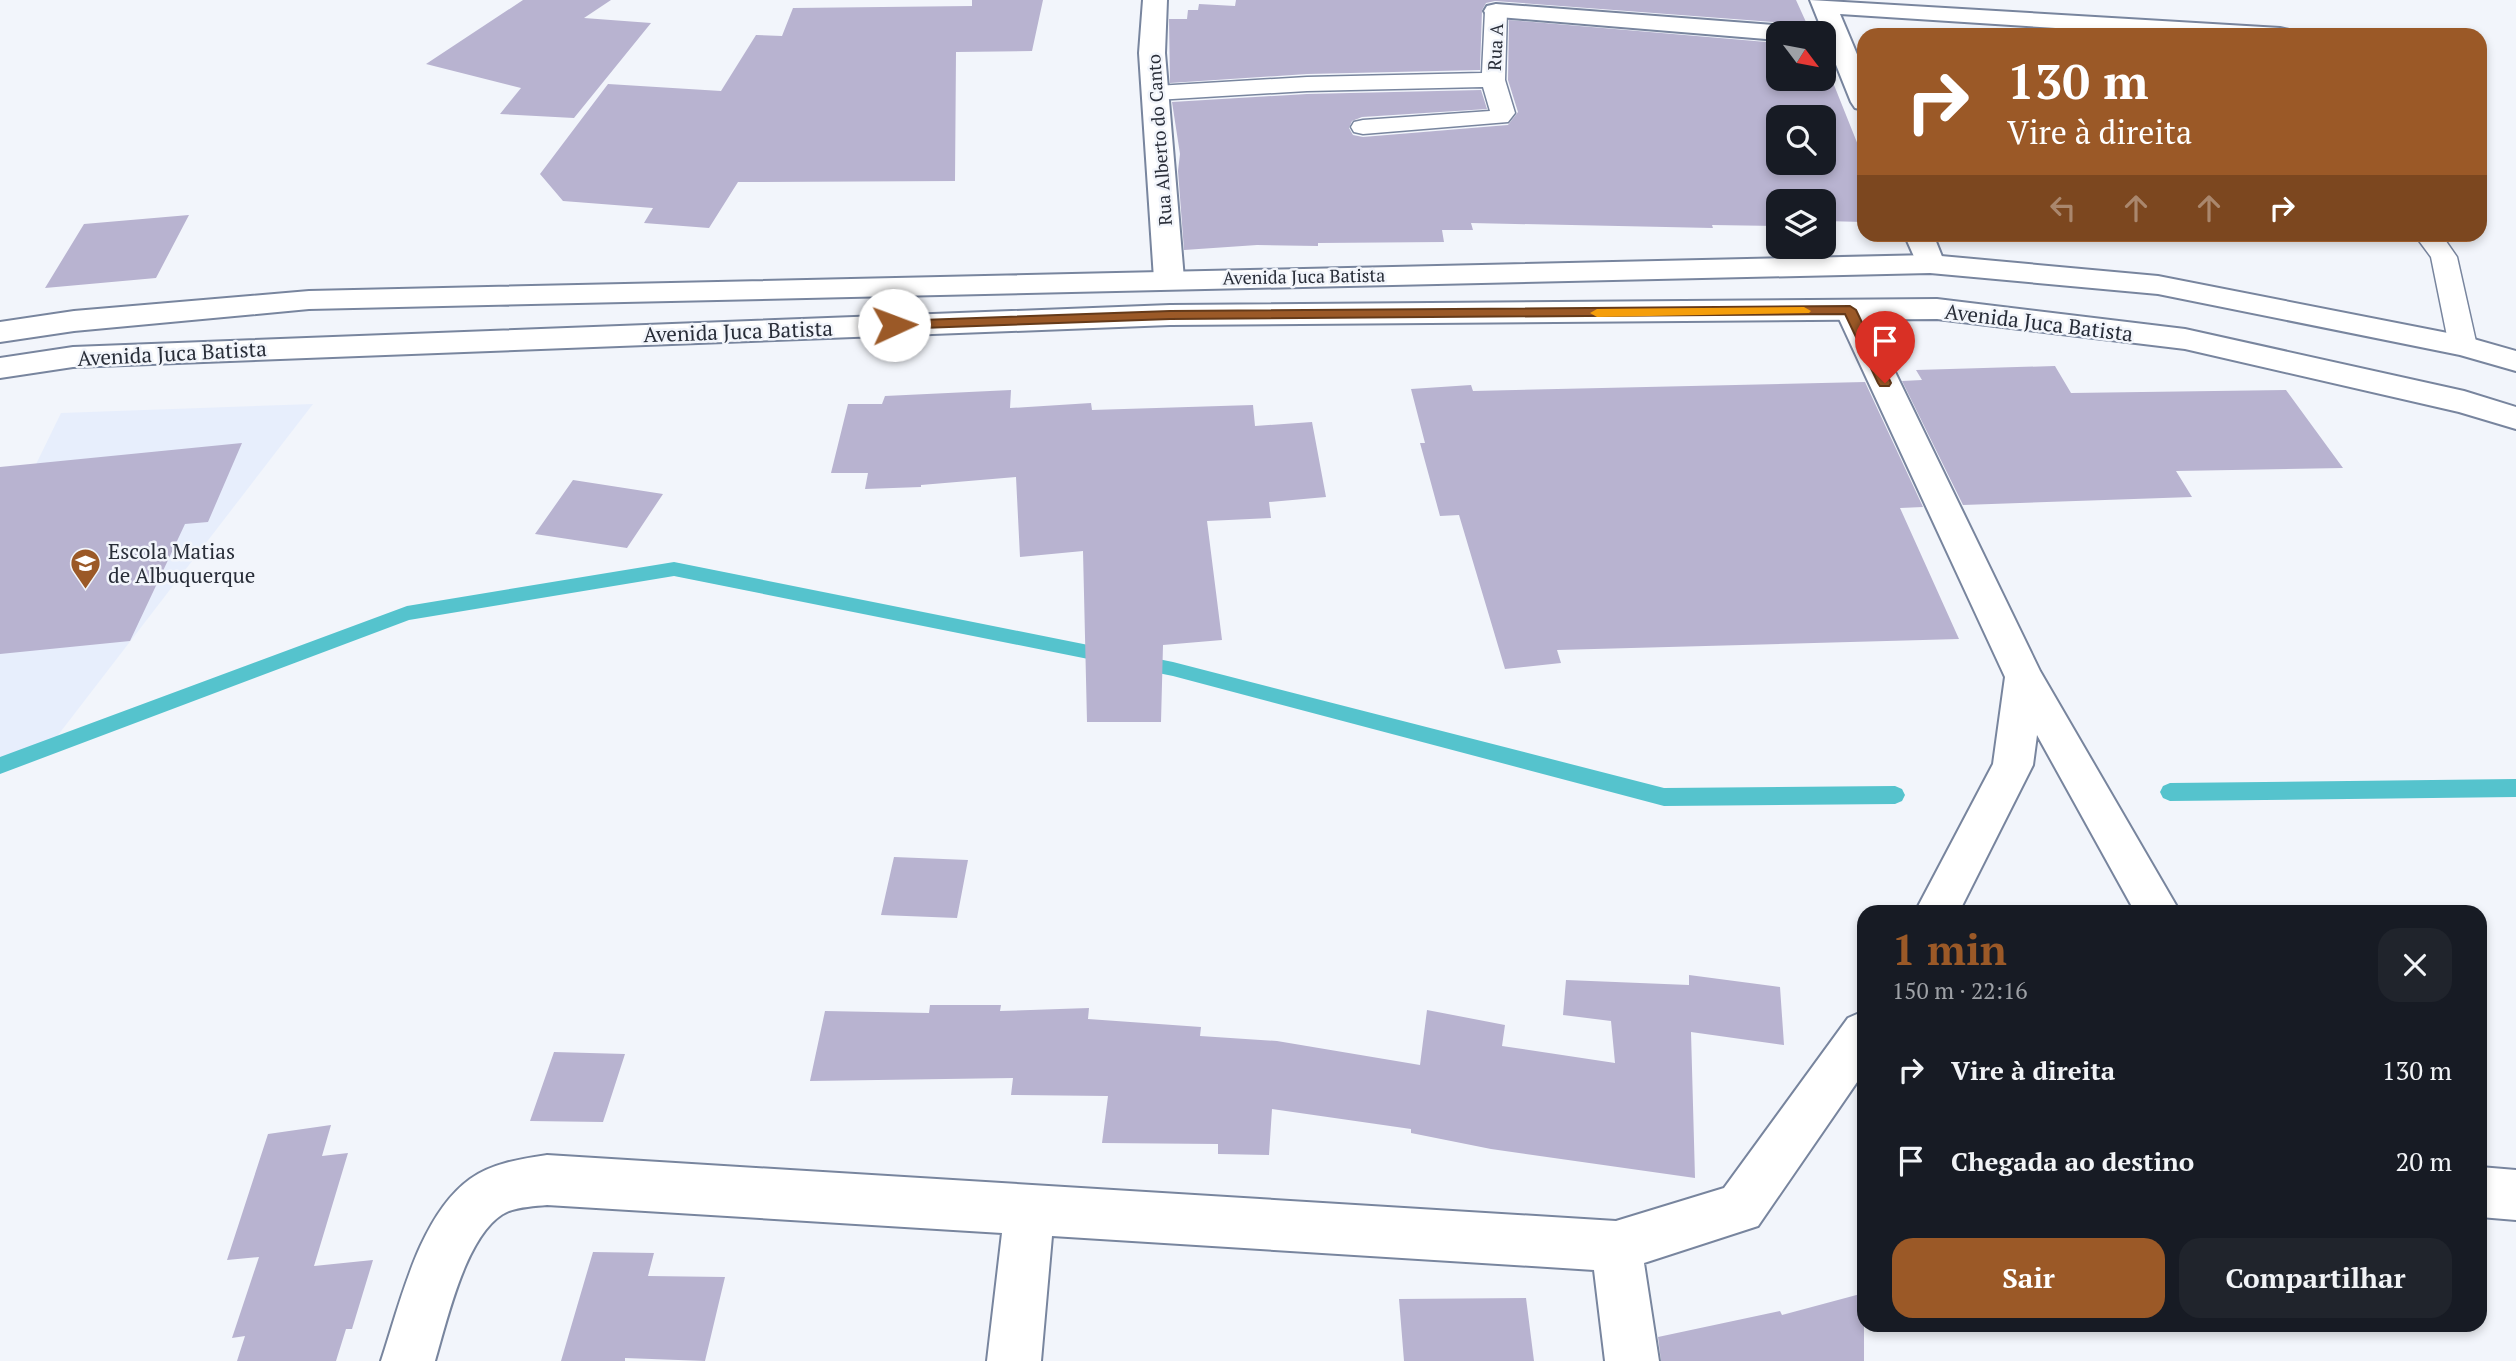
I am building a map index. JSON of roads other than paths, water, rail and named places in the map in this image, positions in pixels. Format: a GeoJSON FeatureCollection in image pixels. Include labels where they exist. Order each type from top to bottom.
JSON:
{"type":"FeatureCollection","features":[{"type":"Feature","properties":{"kind":"main road","name":"Rua Alberto do Canto"},"geometry":{"type":"LineString","coordinates":[[1155,0],[1152,52],[1169,279]]}},
{"type":"Feature","properties":{"kind":"main road"},"geometry":{"type":"LineString","coordinates":[[1827,21],[1823,3],[2180,28]]}},
{"type":"Feature","properties":{"kind":"main road","name":"Rua A"},"geometry":{"type":"LineString","coordinates":[[1496,11],[1766,31]]}},
{"type":"Feature","properties":{"kind":"main road"},"geometry":{"type":"LineString","coordinates":[[1836,48],[1857,88]]}},
{"type":"Feature","properties":{"kind":"main road"},"geometry":{"type":"LineString","coordinates":[[1921,242],[1930,264]]}},
{"type":"Feature","properties":{"kind":"main road","name":"Avenida Juca Batista"},"geometry":{"type":"LineString","coordinates":[[0,332],[74,321],[309,300],[1930,264],[2158,285],[2463,346],[2516,361]]}},
{"type":"Feature","properties":{"kind":"main road","name":"Avenida Juca Batista"},"geometry":{"type":"LineString","coordinates":[[0,368],[74,357],[1170,315],[1937,309],[2185,339],[2464,402],[2516,418]]}},
{"type":"Feature","properties":{"kind":"main road"},"geometry":{"type":"LineString","coordinates":[[1850,310],[2024,677],[2154,905]]}},
{"type":"Feature","properties":{"kind":"main road"},"geometry":{"type":"LineString","coordinates":[[1941,905],[2014,765],[2024,677]]}},
{"type":"Feature","properties":{"kind":"main road"},"geometry":{"type":"LineString","coordinates":[[408,1361],[445,1254],[462,1222],[487,1196],[515,1185],[547,1180],[1616,1246],[1740,1208],[1857,1043]]}},
{"type":"Feature","properties":{"kind":"main road"},"geometry":{"type":"LineString","coordinates":[[2487,1193],[2516,1195]]}},
{"type":"Feature","properties":{"kind":"main road"},"geometry":{"type":"LineString","coordinates":[[1014,1361],[1028,1210]]}},
{"type":"Feature","properties":{"kind":"main road"},"geometry":{"type":"LineString","coordinates":[[1616,1246],[1632,1361]]}},
{"type":"Feature","properties":{"kind":"lane","name":"Rua A"},"geometry":{"type":"LineString","coordinates":[[1156,93],[1493,80],[1496,11]]}},
{"type":"Feature","properties":{"kind":"lane"},"geometry":{"type":"LineString","coordinates":[[1363,127],[1500,117],[1503,113],[1493,80]]}},
{"type":"Feature","properties":{"kind":"lane"},"geometry":{"type":"LineString","coordinates":[[2433,242],[2444,257],[2463,346]]}},
{"type":"Feature","properties":{"kind":"waterway"},"geometry":{"type":"LineString","coordinates":[[0,766],[407,613],[674,569],[1173,669],[1664,797],[1895,795]]}},
{"type":"Feature","properties":{"kind":"waterway"},"geometry":{"type":"LineString","coordinates":[[2170,792],[2516,788]]}},
{"type":"Feature","properties":{"kind":"place","name":"Escola Matias de Albuquerque"},"geometry":{"type":"Point","coordinates":[85,590]}}]}
